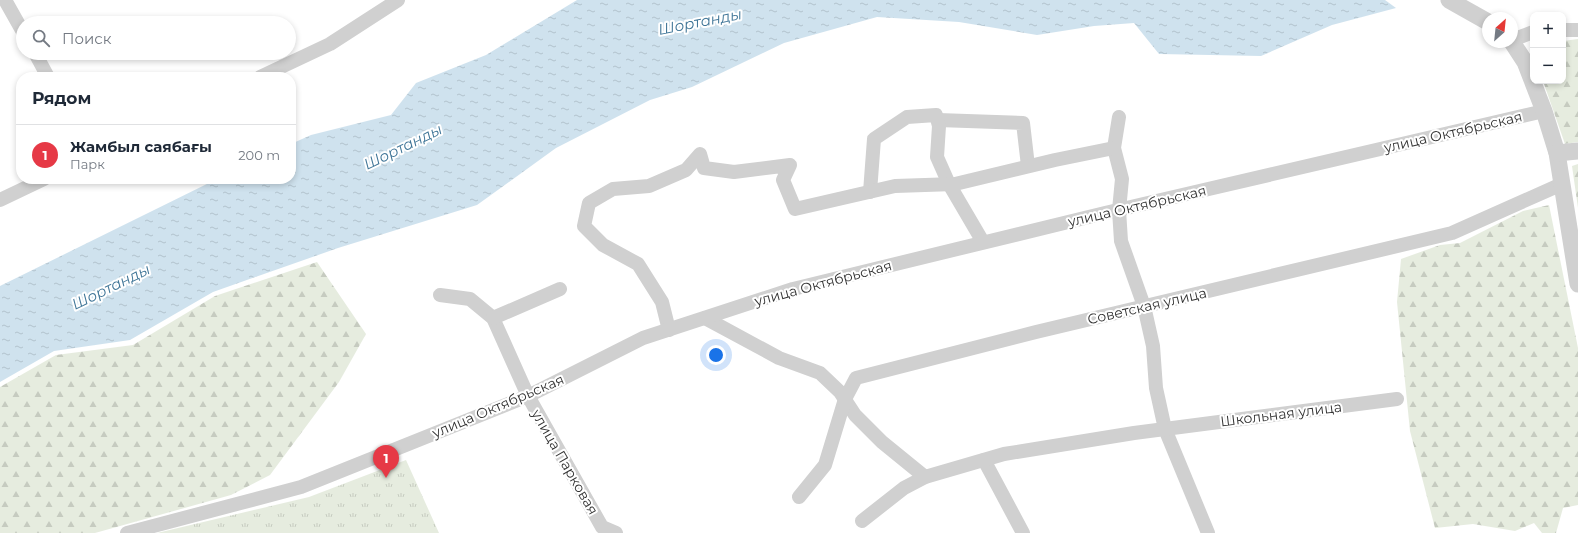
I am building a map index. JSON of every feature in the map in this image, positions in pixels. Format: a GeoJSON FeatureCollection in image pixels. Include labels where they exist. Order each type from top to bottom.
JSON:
{"type":"FeatureCollection","features":[{"type":"Feature","properties":{"kind":"street"},"geometry":{"type":"LineString","coordinates":[[5,0],[16,20]]}},
{"type":"Feature","properties":{"kind":"street"},"geometry":{"type":"LineString","coordinates":[[271,72],[330,44],[398,0]]}},
{"type":"Feature","properties":{"kind":"street"},"geometry":{"type":"LineString","coordinates":[[1449,0],[1482,19]]}},
{"type":"Feature","properties":{"kind":"street"},"geometry":{"type":"LineString","coordinates":[[1566,30],[1578,30]]}},
{"type":"Feature","properties":{"kind":"street"},"geometry":{"type":"LineString","coordinates":[[1518,38],[1530,33]]}},
{"type":"Feature","properties":{"kind":"street"},"geometry":{"type":"LineString","coordinates":[[1516,48],[1525,62],[1544,111],[1557,153],[1578,284]]}},
{"type":"Feature","properties":{"kind":"street"},"geometry":{"type":"LineString","coordinates":[[38,60],[45,72]]}},
{"type":"Feature","properties":{"kind":"street","name":"улица Октябрьская"},"geometry":{"type":"LineString","coordinates":[[127,533],[301,487],[528,396],[643,338],[793,289],[1119,210],[1544,111]]}},
{"type":"Feature","properties":{"kind":"street"},"geometry":{"type":"LineString","coordinates":[[870,192],[874,139],[907,117],[936,114],[940,126],[937,157],[949,184],[984,242]]}},
{"type":"Feature","properties":{"kind":"street"},"geometry":{"type":"LineString","coordinates":[[1119,118],[1114,148],[1122,179],[1119,210],[1121,241],[1144,306],[1153,346],[1156,388],[1165,429],[1208,533]]}},
{"type":"Feature","properties":{"kind":"street"},"geometry":{"type":"LineString","coordinates":[[938,120],[1023,123],[1028,166]]}},
{"type":"Feature","properties":{"kind":"street"},"geometry":{"type":"LineString","coordinates":[[669,330],[662,302],[638,264],[603,245],[584,226],[589,203],[613,190],[649,186],[686,170],[700,154],[704,168],[734,172],[790,165],[783,180],[795,209],[896,186],[949,184],[1114,148]]}},
{"type":"Feature","properties":{"kind":"street"},"geometry":{"type":"LineString","coordinates":[[1557,153],[1578,151]]}},
{"type":"Feature","properties":{"kind":"street"},"geometry":{"type":"LineString","coordinates":[[0,200],[34,184]]}},
{"type":"Feature","properties":{"kind":"street","name":"Советская улица"},"geometry":{"type":"LineString","coordinates":[[799,497],[825,465],[845,399],[856,378],[1036,332],[1452,232],[1562,184]]}},
{"type":"Feature","properties":{"kind":"street"},"geometry":{"type":"LineString","coordinates":[[493,318],[560,289]]}},
{"type":"Feature","properties":{"kind":"street","name":"улица Парковая"},"geometry":{"type":"LineString","coordinates":[[440,295],[470,299],[493,318],[528,396],[602,527],[616,533]]}},
{"type":"Feature","properties":{"kind":"street"},"geometry":{"type":"LineString","coordinates":[[705,318],[779,358],[820,373],[840,392],[855,415],[882,442],[925,477]]}},
{"type":"Feature","properties":{"kind":"street","name":"Школьная улица"},"geometry":{"type":"LineString","coordinates":[[862,521],[904,488],[925,477],[1004,454],[1165,429],[1397,400]]}},
{"type":"Feature","properties":{"kind":"street"},"geometry":{"type":"LineString","coordinates":[[984,460],[1022,533]]}},
{"type":"Feature","properties":{"kind":"green space"},"geometry":{"type":"Polygon","coordinates":[[[1578,39],[1578,142],[1565,144],[1544,84],[1566,84],[1566,41],[1578,39]]]}},
{"type":"Feature","properties":{"kind":"green space"},"geometry":{"type":"Polygon","coordinates":[[[1578,164],[1578,208],[1572,166],[1578,164]]]}},
{"type":"Feature","properties":{"kind":"green space"},"geometry":{"type":"Polygon","coordinates":[[[1549,205],[1578,348],[1578,505],[1563,508],[1556,533],[1542,533],[1534,523],[1515,531],[1473,524],[1435,528],[1410,431],[1397,302],[1401,259],[1440,245],[1460,243],[1523,211],[1549,205]]]}},
{"type":"Feature","properties":{"kind":"green space"},"geometry":{"type":"Polygon","coordinates":[[[317,262],[366,334],[339,382],[270,475],[231,495],[95,533],[0,533],[0,387],[56,355],[133,345],[215,296],[317,262]]]}},
{"type":"Feature","properties":{"kind":"green space"},"geometry":{"type":"Polygon","coordinates":[[[406,460],[439,533],[157,533],[309,497],[406,460]]]}},
{"type":"Feature","properties":{"kind":"water","name":"Шортанды"},"geometry":{"type":"Polygon","coordinates":[[[577,0],[1385,0],[1396,8],[1332,25],[1261,56],[1159,54],[1134,23],[1094,26],[1037,35],[959,22],[877,17],[784,43],[692,87],[650,100],[556,148],[477,205],[338,248],[213,292],[130,340],[54,351],[0,382],[0,286],[207,184],[296,184],[296,142],[311,135],[391,115],[416,83],[486,55],[577,0]]]}},
{"type":"Feature","properties":{"kind":"place","name":"Жамбыл саябағы"},"geometry":{"type":"Point","coordinates":[386,478]}}]}
